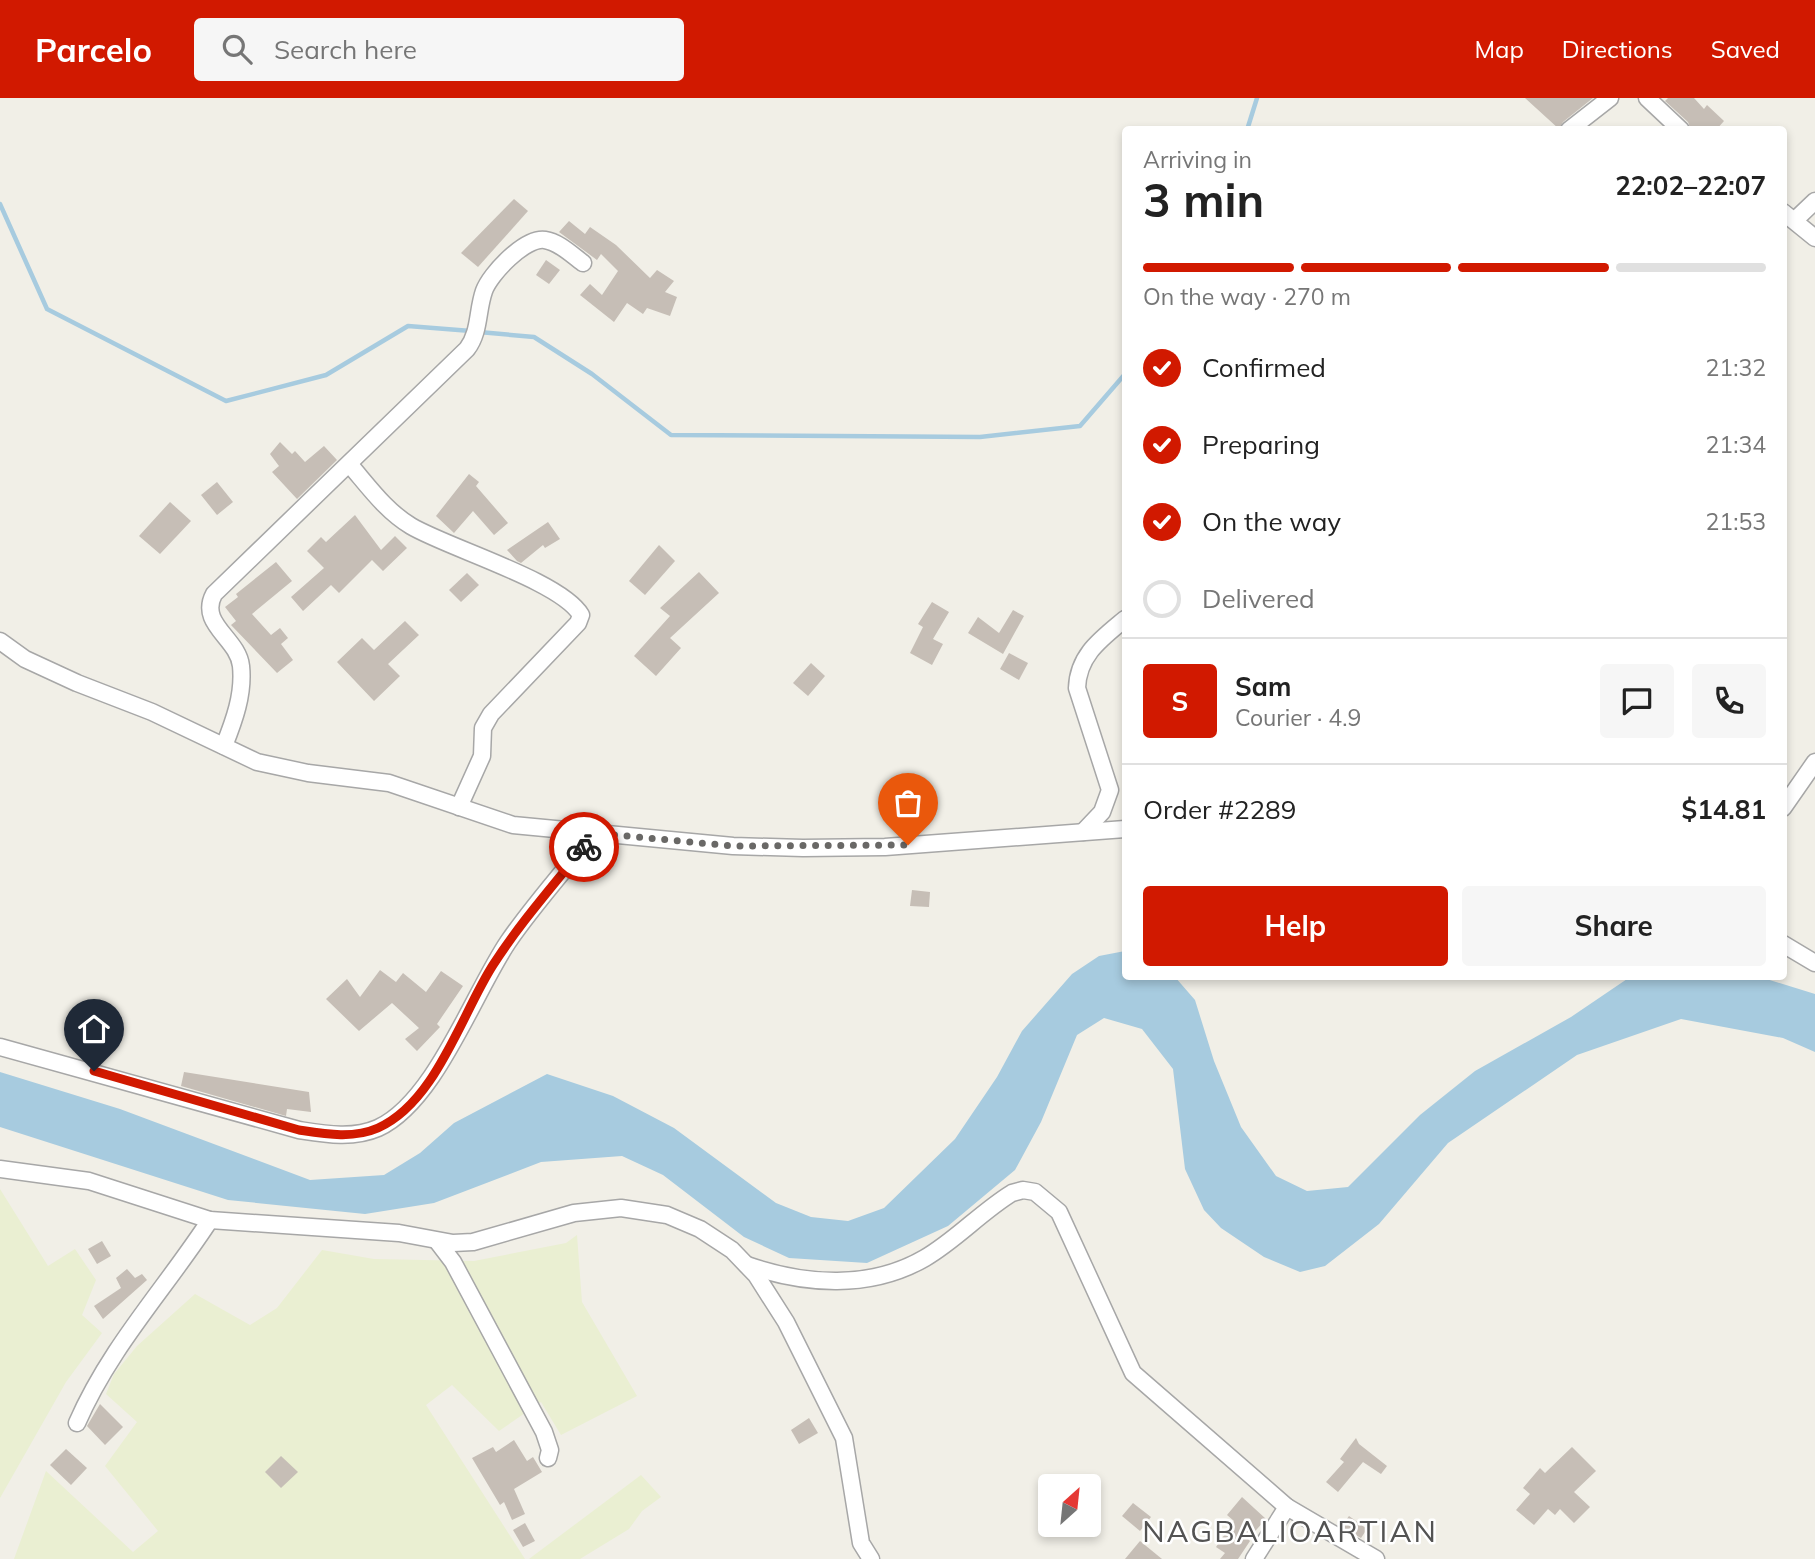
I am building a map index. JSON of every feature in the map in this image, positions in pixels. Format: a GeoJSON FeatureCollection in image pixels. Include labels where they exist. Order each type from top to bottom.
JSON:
{"type":"FeatureCollection","features":[{"type":"Feature","properties":{"kind":"street"},"geometry":{"type":"LineString","coordinates":[[1574,126],[1610,98]]}},
{"type":"Feature","properties":{"kind":"street"},"geometry":{"type":"LineString","coordinates":[[1647,98],[1677,126]]}},
{"type":"Feature","properties":{"kind":"street"},"geometry":{"type":"LineString","coordinates":[[1815,201],[1789,216],[1815,238]]}},
{"type":"Feature","properties":{"kind":"street"},"geometry":{"type":"LineString","coordinates":[[224,746],[238,708],[241,664],[235,648],[210,616],[210,601],[220,587],[350,465],[467,349],[475,337],[485,288],[519,250],[530,243],[545,240],[554,242],[583,263]]}},
{"type":"Feature","properties":{"kind":"street"},"geometry":{"type":"LineString","coordinates":[[350,465],[385,505],[409,525],[553,592],[581,615],[578,624],[491,714],[483,728],[482,757],[459,807]]}},
{"type":"Feature","properties":{"kind":"street"},"geometry":{"type":"LineString","coordinates":[[1122,621],[1098,641],[1085,656],[1077,672],[1077,688],[1122,826]]}},
{"type":"Feature","properties":{"kind":"street"},"geometry":{"type":"LineString","coordinates":[[0,641],[25,659],[66,678],[279,769],[388,783],[513,825],[733,846],[803,848],[885,847],[1122,829]]}},
{"type":"Feature","properties":{"kind":"street"},"geometry":{"type":"LineString","coordinates":[[1787,802],[1815,762]]}},
{"type":"Feature","properties":{"kind":"street"},"geometry":{"type":"LineString","coordinates":[[1083,832],[1102,812],[1110,790]]}},
{"type":"Feature","properties":{"kind":"street"},"geometry":{"type":"LineString","coordinates":[[0,1047],[299,1130],[329,1135],[355,1133],[379,1127],[404,1109],[429,1081],[498,958],[594,833]]}},
{"type":"Feature","properties":{"kind":"street"},"geometry":{"type":"LineString","coordinates":[[1787,946],[1815,962]]}},
{"type":"Feature","properties":{"kind":"street"},"geometry":{"type":"LineString","coordinates":[[0,1170],[89,1181],[210,1220],[399,1233],[437,1241],[473,1242],[574,1213],[621,1208],[667,1214],[700,1229],[733,1251],[786,1322],[844,1438],[860,1543],[871,1559]]}},
{"type":"Feature","properties":{"kind":"street"},"geometry":{"type":"LineString","coordinates":[[746,1265],[805,1280],[862,1280],[891,1274],[926,1258],[1012,1193],[1023,1190],[1035,1192],[1059,1212],[1133,1373],[1287,1507],[1376,1559]]}},
{"type":"Feature","properties":{"kind":"street"},"geometry":{"type":"LineString","coordinates":[[77,1423],[110,1357],[182,1263],[210,1220]]}},
{"type":"Feature","properties":{"kind":"street"},"geometry":{"type":"LineString","coordinates":[[437,1241],[453,1262],[544,1432],[550,1450],[548,1458]]}},
{"type":"Feature","properties":{"kind":"street"},"geometry":{"type":"LineString","coordinates":[[1254,1559],[1287,1507]]}},
{"type":"Feature","properties":{"kind":"green space"},"geometry":{"type":"Polygon","coordinates":[[[0,1189],[48,1266],[75,1249],[96,1280],[82,1315],[102,1333],[66,1382],[0,1498],[0,1189]]]}},
{"type":"Feature","properties":{"kind":"green space"},"geometry":{"type":"Polygon","coordinates":[[[577,1235],[582,1302],[637,1396],[561,1435],[541,1402],[499,1431],[452,1385],[426,1405],[525,1559],[14,1559],[46,1471],[133,1552],[158,1531],[105,1466],[137,1422],[106,1394],[114,1374],[137,1346],[195,1294],[250,1325],[277,1308],[322,1250],[374,1259],[474,1261],[566,1243],[577,1235]]]}},
{"type":"Feature","properties":{"kind":"green space"},"geometry":{"type":"Polygon","coordinates":[[[641,1475],[661,1497],[642,1511],[629,1529],[580,1559],[529,1559],[641,1475]]]}},
{"type":"Feature","properties":{"kind":"water"},"geometry":{"type":"Polygon","coordinates":[[[1122,952],[1122,980],[1178,980],[1195,1000],[1214,1061],[1241,1127],[1276,1176],[1307,1191],[1348,1187],[1420,1115],[1475,1071],[1571,1017],[1626,980],[1770,980],[1815,994],[1815,1052],[1783,1038],[1681,1019],[1577,1055],[1448,1143],[1379,1224],[1325,1266],[1300,1272],[1264,1257],[1221,1228],[1204,1210],[1185,1169],[1173,1069],[1142,1029],[1104,1018],[1077,1035],[1041,1122],[1015,1170],[948,1226],[867,1263],[789,1258],[744,1237],[663,1175],[622,1156],[541,1162],[434,1203],[365,1214],[228,1200],[0,1127],[0,1072],[120,1109],[310,1180],[384,1175],[420,1153],[454,1123],[547,1074],[613,1096],[674,1128],[776,1203],[811,1217],[848,1221],[884,1208],[955,1139],[997,1077],[1022,1031],[1072,974],[1099,956],[1122,952]]]}},
{"type":"Feature","properties":{"kind":"building"},"geometry":{"type":"Polygon","coordinates":[[[1525,98],[1593,98],[1561,126],[1556,126],[1525,98]]]}},
{"type":"Feature","properties":{"kind":"building"},"geometry":{"type":"Polygon","coordinates":[[[1668,98],[1694,98],[1704,109],[1707,105],[1724,121],[1720,126],[1690,126],[1665,101],[1668,98]]]}},
{"type":"Feature","properties":{"kind":"building"},"geometry":{"type":"Polygon","coordinates":[[[514,199],[528,211],[478,267],[461,253],[514,199]]]}},
{"type":"Feature","properties":{"kind":"building"},"geometry":{"type":"Polygon","coordinates":[[[569,221],[585,234],[590,227],[616,245],[650,278],[657,270],[674,281],[665,292],[677,297],[670,316],[647,308],[643,314],[627,303],[614,322],[580,295],[590,284],[602,295],[618,271],[601,254],[597,260],[559,232],[569,221]]]}},
{"type":"Feature","properties":{"kind":"building"},"geometry":{"type":"Polygon","coordinates":[[[546,260],[560,270],[549,284],[536,275],[546,260]]]}},
{"type":"Feature","properties":{"kind":"building"},"geometry":{"type":"Polygon","coordinates":[[[280,442],[292,454],[295,451],[305,462],[324,446],[337,460],[297,499],[272,472],[279,466],[270,454],[280,442]]]}},
{"type":"Feature","properties":{"kind":"building"},"geometry":{"type":"Polygon","coordinates":[[[469,474],[479,482],[476,486],[508,523],[494,535],[473,511],[454,533],[436,516],[469,474]]]}},
{"type":"Feature","properties":{"kind":"building"},"geometry":{"type":"Polygon","coordinates":[[[217,482],[233,502],[217,515],[201,495],[217,482]]]}},
{"type":"Feature","properties":{"kind":"building"},"geometry":{"type":"Polygon","coordinates":[[[170,502],[191,521],[160,554],[139,536],[170,502]]]}},
{"type":"Feature","properties":{"kind":"building"},"geometry":{"type":"Polygon","coordinates":[[[355,515],[381,550],[395,536],[407,548],[383,571],[372,560],[339,593],[331,585],[303,611],[291,597],[324,568],[307,551],[321,537],[326,542],[355,515]]]}},
{"type":"Feature","properties":{"kind":"building"},"geometry":{"type":"Polygon","coordinates":[[[548,522],[560,539],[545,548],[543,545],[521,563],[517,561],[507,550],[548,522]]]}},
{"type":"Feature","properties":{"kind":"building"},"geometry":{"type":"Polygon","coordinates":[[[659,545],[675,561],[645,595],[629,581],[659,545]]]}},
{"type":"Feature","properties":{"kind":"building"},"geometry":{"type":"Polygon","coordinates":[[[276,562],[292,581],[252,614],[271,635],[280,628],[288,638],[281,644],[293,660],[277,673],[231,625],[236,621],[225,607],[238,597],[236,594],[276,562]]]}},
{"type":"Feature","properties":{"kind":"building"},"geometry":{"type":"Polygon","coordinates":[[[699,572],[719,593],[670,638],[681,648],[656,676],[634,656],[670,616],[660,608],[699,572]]]}},
{"type":"Feature","properties":{"kind":"building"},"geometry":{"type":"Polygon","coordinates":[[[467,573],[479,585],[461,602],[449,590],[467,573]]]}},
{"type":"Feature","properties":{"kind":"building"},"geometry":{"type":"Polygon","coordinates":[[[932,602],[949,612],[933,639],[943,644],[932,665],[910,653],[923,627],[918,624],[932,602]]]}},
{"type":"Feature","properties":{"kind":"building"},"geometry":{"type":"Polygon","coordinates":[[[1013,610],[1024,616],[1003,654],[968,633],[978,617],[999,633],[1013,610]]]}},
{"type":"Feature","properties":{"kind":"building"},"geometry":{"type":"Polygon","coordinates":[[[405,621],[419,635],[388,664],[400,676],[374,701],[337,662],[362,638],[374,650],[405,621]]]}},
{"type":"Feature","properties":{"kind":"building"},"geometry":{"type":"Polygon","coordinates":[[[1009,653],[1028,663],[1019,680],[1000,669],[1009,653]]]}},
{"type":"Feature","properties":{"kind":"building"},"geometry":{"type":"Polygon","coordinates":[[[811,663],[825,676],[808,696],[793,683],[811,663]]]}},
{"type":"Feature","properties":{"kind":"building"},"geometry":{"type":"Polygon","coordinates":[[[912,890],[930,892],[929,907],[910,906],[912,890]]]}},
{"type":"Feature","properties":{"kind":"building"},"geometry":{"type":"Polygon","coordinates":[[[380,970],[396,982],[403,973],[426,992],[441,971],[463,986],[437,1024],[440,1027],[417,1051],[405,1039],[419,1028],[392,1003],[359,1031],[326,999],[347,979],[360,997],[380,970]]]}},
{"type":"Feature","properties":{"kind":"building"},"geometry":{"type":"Polygon","coordinates":[[[184,1072],[309,1092],[311,1112],[287,1109],[286,1116],[181,1086],[184,1072]]]}},
{"type":"Feature","properties":{"kind":"building"},"geometry":{"type":"Polygon","coordinates":[[[102,1241],[111,1256],[97,1264],[88,1249],[102,1241]]]}},
{"type":"Feature","properties":{"kind":"building"},"geometry":{"type":"Polygon","coordinates":[[[127,1269],[135,1278],[142,1274],[147,1280],[103,1319],[94,1306],[121,1288],[116,1278],[127,1269]]]}},
{"type":"Feature","properties":{"kind":"building"},"geometry":{"type":"Polygon","coordinates":[[[100,1404],[123,1427],[105,1445],[87,1426],[100,1404]]]}},
{"type":"Feature","properties":{"kind":"building"},"geometry":{"type":"Polygon","coordinates":[[[809,1418],[818,1433],[799,1444],[791,1430],[809,1418]]]}},
{"type":"Feature","properties":{"kind":"building"},"geometry":{"type":"Polygon","coordinates":[[[1356,1438],[1359,1444],[1387,1466],[1381,1474],[1363,1462],[1338,1492],[1326,1482],[1344,1462],[1340,1459],[1356,1438]]]}},
{"type":"Feature","properties":{"kind":"building"},"geometry":{"type":"Polygon","coordinates":[[[514,1440],[527,1461],[533,1457],[542,1472],[514,1489],[525,1514],[512,1520],[504,1502],[500,1505],[472,1458],[493,1447],[496,1452],[514,1440]]]}},
{"type":"Feature","properties":{"kind":"building"},"geometry":{"type":"Polygon","coordinates":[[[1572,1447],[1596,1471],[1574,1492],[1590,1507],[1574,1523],[1560,1509],[1555,1515],[1548,1509],[1534,1525],[1516,1510],[1530,1494],[1523,1488],[1540,1468],[1545,1473],[1572,1447]]]}},
{"type":"Feature","properties":{"kind":"building"},"geometry":{"type":"Polygon","coordinates":[[[66,1449],[87,1468],[71,1485],[50,1465],[66,1449]]]}},
{"type":"Feature","properties":{"kind":"building"},"geometry":{"type":"Polygon","coordinates":[[[281,1456],[298,1472],[281,1488],[265,1472],[281,1456]]]}},
{"type":"Feature","properties":{"kind":"building"},"geometry":{"type":"Polygon","coordinates":[[[1242,1497],[1266,1519],[1248,1539],[1250,1541],[1238,1559],[1220,1559],[1225,1553],[1216,1547],[1234,1521],[1227,1515],[1242,1497]]]}},
{"type":"Feature","properties":{"kind":"building"},"geometry":{"type":"Polygon","coordinates":[[[1133,1503],[1151,1517],[1140,1531],[1122,1516],[1133,1503]]]}},
{"type":"Feature","properties":{"kind":"building"},"geometry":{"type":"Polygon","coordinates":[[[1349,1516],[1367,1529],[1361,1538],[1341,1527],[1349,1516]]]}},
{"type":"Feature","properties":{"kind":"building"},"geometry":{"type":"Polygon","coordinates":[[[525,1523],[535,1541],[523,1547],[513,1530],[525,1523]]]}},
{"type":"Feature","properties":{"kind":"building"},"geometry":{"type":"Polygon","coordinates":[[[1140,1541],[1162,1559],[1125,1559],[1140,1541]]]}},
{"type":"Feature","properties":{"kind":"waterway"},"geometry":{"type":"LineString","coordinates":[[1248,126],[1257,98]]}},
{"type":"Feature","properties":{"kind":"waterway"},"geometry":{"type":"LineString","coordinates":[[0,204],[47,309],[226,401],[326,375],[408,326],[471,331]]}},
{"type":"Feature","properties":{"kind":"waterway"},"geometry":{"type":"LineString","coordinates":[[479,332],[534,337],[592,374],[671,435],[980,437],[1080,426],[1122,377]]}},
{"type":"Feature","properties":{"kind":"way so far"},"geometry":{"type":"LineString","coordinates":[[584,847],[594,833],[733,846],[803,848],[908,845]]}},
{"type":"Feature","properties":{"kind":"district","name":"NAGBALIOARTIAN"},"geometry":{"type":"Point","coordinates":[1290,1531]}},
{"type":"Feature","properties":{"kind":"route"},"geometry":{"type":"LineString","coordinates":[[94,1071],[299,1130],[329,1135],[355,1133],[379,1127],[404,1109],[429,1081],[492,967],[584,847]]}}]}
